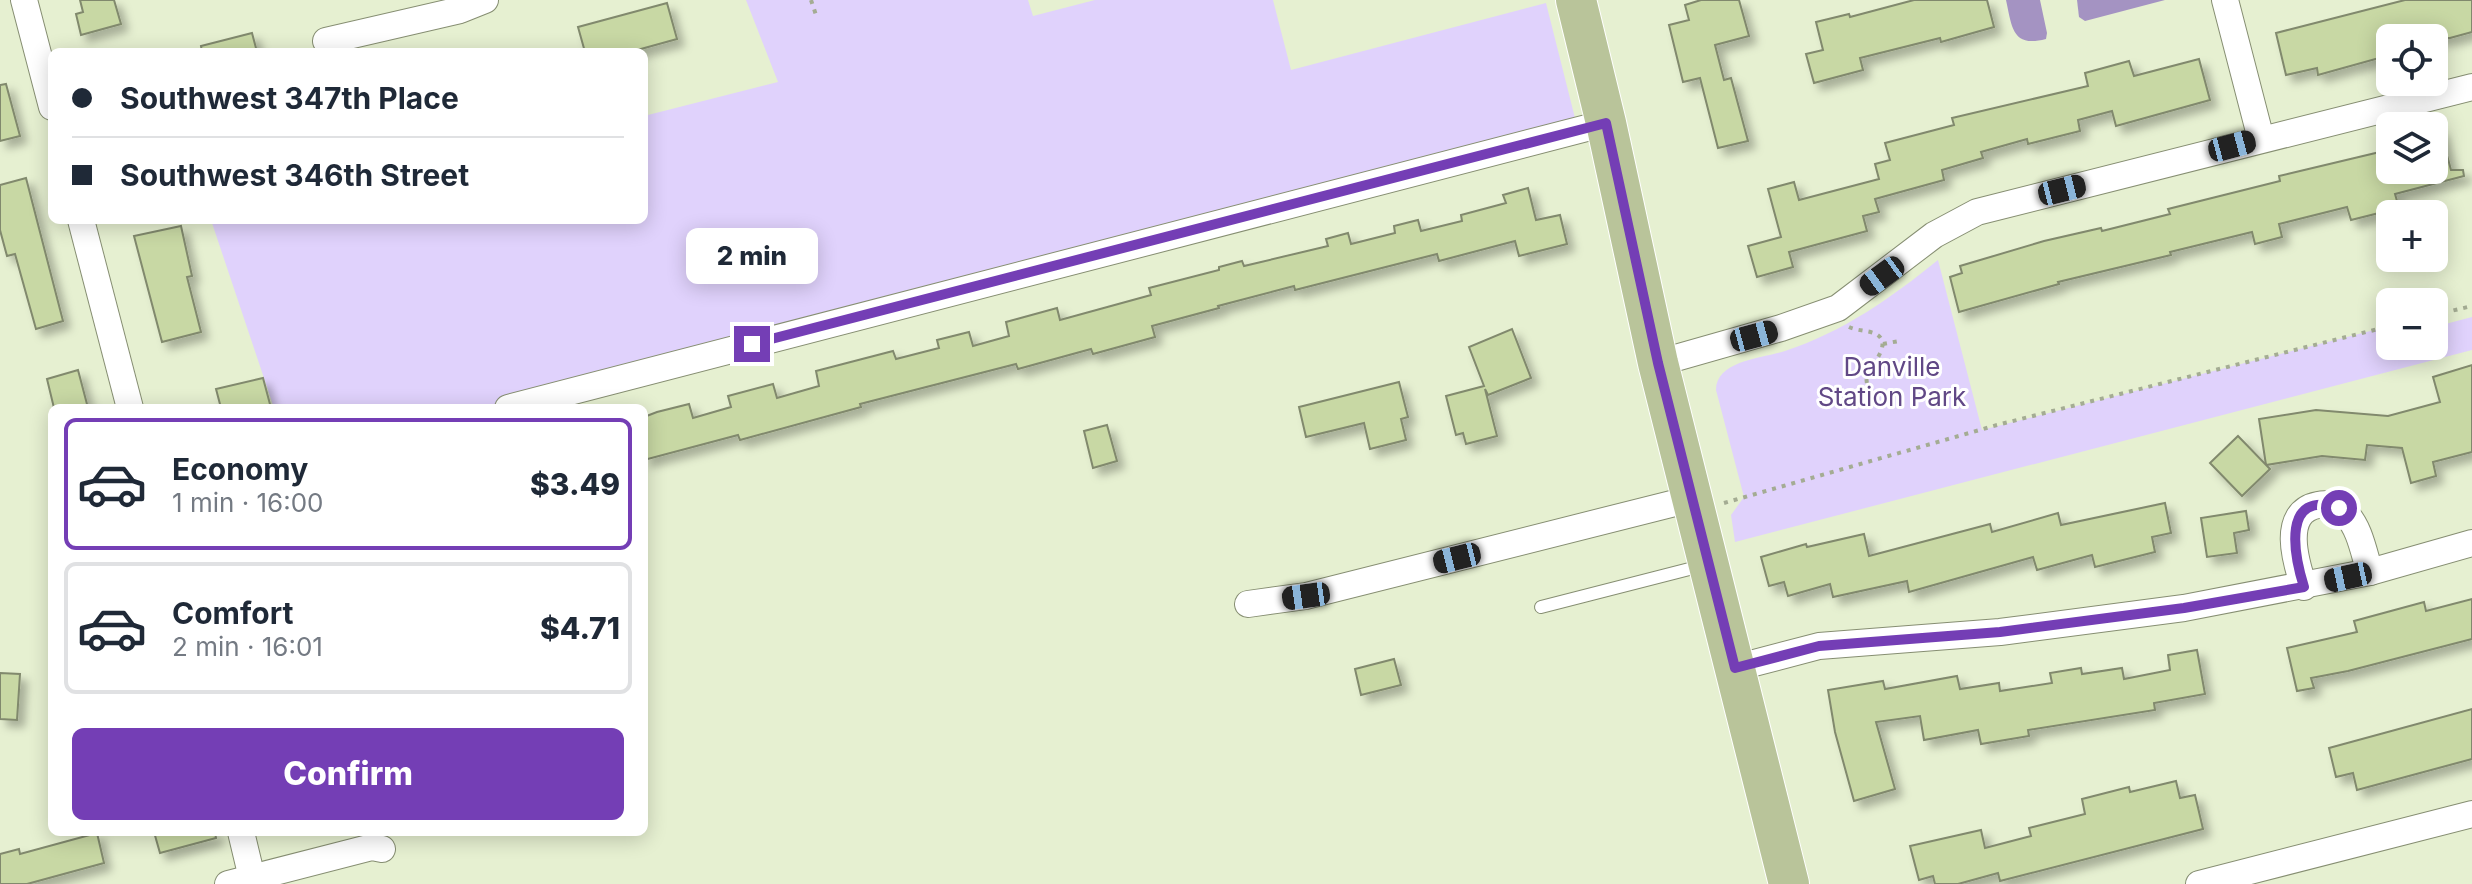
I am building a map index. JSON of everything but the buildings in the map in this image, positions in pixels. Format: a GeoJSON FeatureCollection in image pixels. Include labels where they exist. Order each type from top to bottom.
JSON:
{"type":"FeatureCollection","features":[{"type":"Feature","properties":{"kind":"main road"},"geometry":{"type":"LineString","coordinates":[[1576,0],[1658,363],[1789,884]]}},
{"type":"Feature","properties":{"kind":"street"},"geometry":{"type":"LineString","coordinates":[[24,0],[48,92]]}},
{"type":"Feature","properties":{"kind":"street"},"geometry":{"type":"LineString","coordinates":[[326,41],[460,10],[485,0]]}},
{"type":"Feature","properties":{"kind":"street"},"geometry":{"type":"LineString","coordinates":[[2225,0],[2261,139]]}},
{"type":"Feature","properties":{"kind":"street"},"geometry":{"type":"LineString","coordinates":[[1658,363],[1781,328],[1838,308],[1934,235],[1977,212],[2261,139],[2470,95]]}},
{"type":"Feature","properties":{"kind":"street"},"geometry":{"type":"LineString","coordinates":[[523,404],[1606,123]]}},
{"type":"Feature","properties":{"kind":"street"},"geometry":{"type":"LineString","coordinates":[[82,224],[129,404]]}},
{"type":"Feature","properties":{"kind":"street"},"geometry":{"type":"LineString","coordinates":[[2304,587],[2295,561],[2295,528],[2300,515],[2312,506],[2321,504],[2339,508],[2348,516],[2370,572]]}},
{"type":"Feature","properties":{"kind":"street"},"geometry":{"type":"LineString","coordinates":[[1248,604],[1306,596],[1693,505]]}},
{"type":"Feature","properties":{"kind":"street"},"geometry":{"type":"LineString","coordinates":[[1735,668],[1819,646],[2000,632],[2184,608],[2304,587],[2472,543]]}},
{"type":"Feature","properties":{"kind":"street"},"geometry":{"type":"LineString","coordinates":[[2199,884],[2472,814]]}},
{"type":"Feature","properties":{"kind":"street"},"geometry":{"type":"LineString","coordinates":[[241,836],[240,881],[372,847],[382,849]]}},
{"type":"Feature","properties":{"kind":"lane"},"geometry":{"type":"LineString","coordinates":[[1541,607],[1708,564]]}},
{"type":"Feature","properties":{"kind":"path"},"geometry":{"type":"LineString","coordinates":[[811,0],[816,15]]}},
{"type":"Feature","properties":{"kind":"path"},"geometry":{"type":"LineString","coordinates":[[2448,312],[2472,306]]}},
{"type":"Feature","properties":{"kind":"path"},"geometry":{"type":"LineString","coordinates":[[1838,308],[1850,328],[1873,332],[1883,344],[1881,353],[1866,375],[1867,384]]}},
{"type":"Feature","properties":{"kind":"path"},"geometry":{"type":"LineString","coordinates":[[1693,505],[2376,330]]}},
{"type":"Feature","properties":{"kind":"path"},"geometry":{"type":"LineString","coordinates":[[1883,344],[1899,341]]}},
{"type":"Feature","properties":{"kind":"green space"},"geometry":{"type":"Polygon","coordinates":[[[746,0],[1028,0],[1033,16],[1095,0],[1273,0],[1291,70],[1546,3],[1578,130],[523,404],[273,404],[212,224],[648,224],[648,115],[778,82],[746,0]]]}},
{"type":"Feature","properties":{"kind":"green space","name":"Danville Station Park"},"geometry":{"type":"Polygon","coordinates":[[[1938,260],[1982,430],[2376,330],[2376,360],[2434,360],[1735,542],[1731,515],[1744,497],[1716,390],[1718,380],[1732,366],[1785,351],[1847,324],[1938,260]]]}},
{"type":"Feature","properties":{"kind":"green space"},"geometry":{"type":"Polygon","coordinates":[[[2472,317],[2472,350],[2448,356],[2448,323],[2472,317]]]}},
{"type":"Feature","properties":{"kind":"shaded area"},"geometry":{"type":"Polygon","coordinates":[[[2006,0],[2040,0],[2046,39],[2035,41],[2020,38],[2012,27],[2006,0]]]}},
{"type":"Feature","properties":{"kind":"shaded area"},"geometry":{"type":"Polygon","coordinates":[[[2077,0],[2165,0],[2085,21],[2079,17],[2077,0]]]}},
{"type":"Feature","properties":{"kind":"route"},"geometry":{"type":"LineString","coordinates":[[752,344],[1606,123],[1658,363],[1735,668],[1819,646],[2000,632],[2184,608],[2304,587],[2293,544],[2300,515],[2312,506],[2321,504],[2339,508]]}}]}
